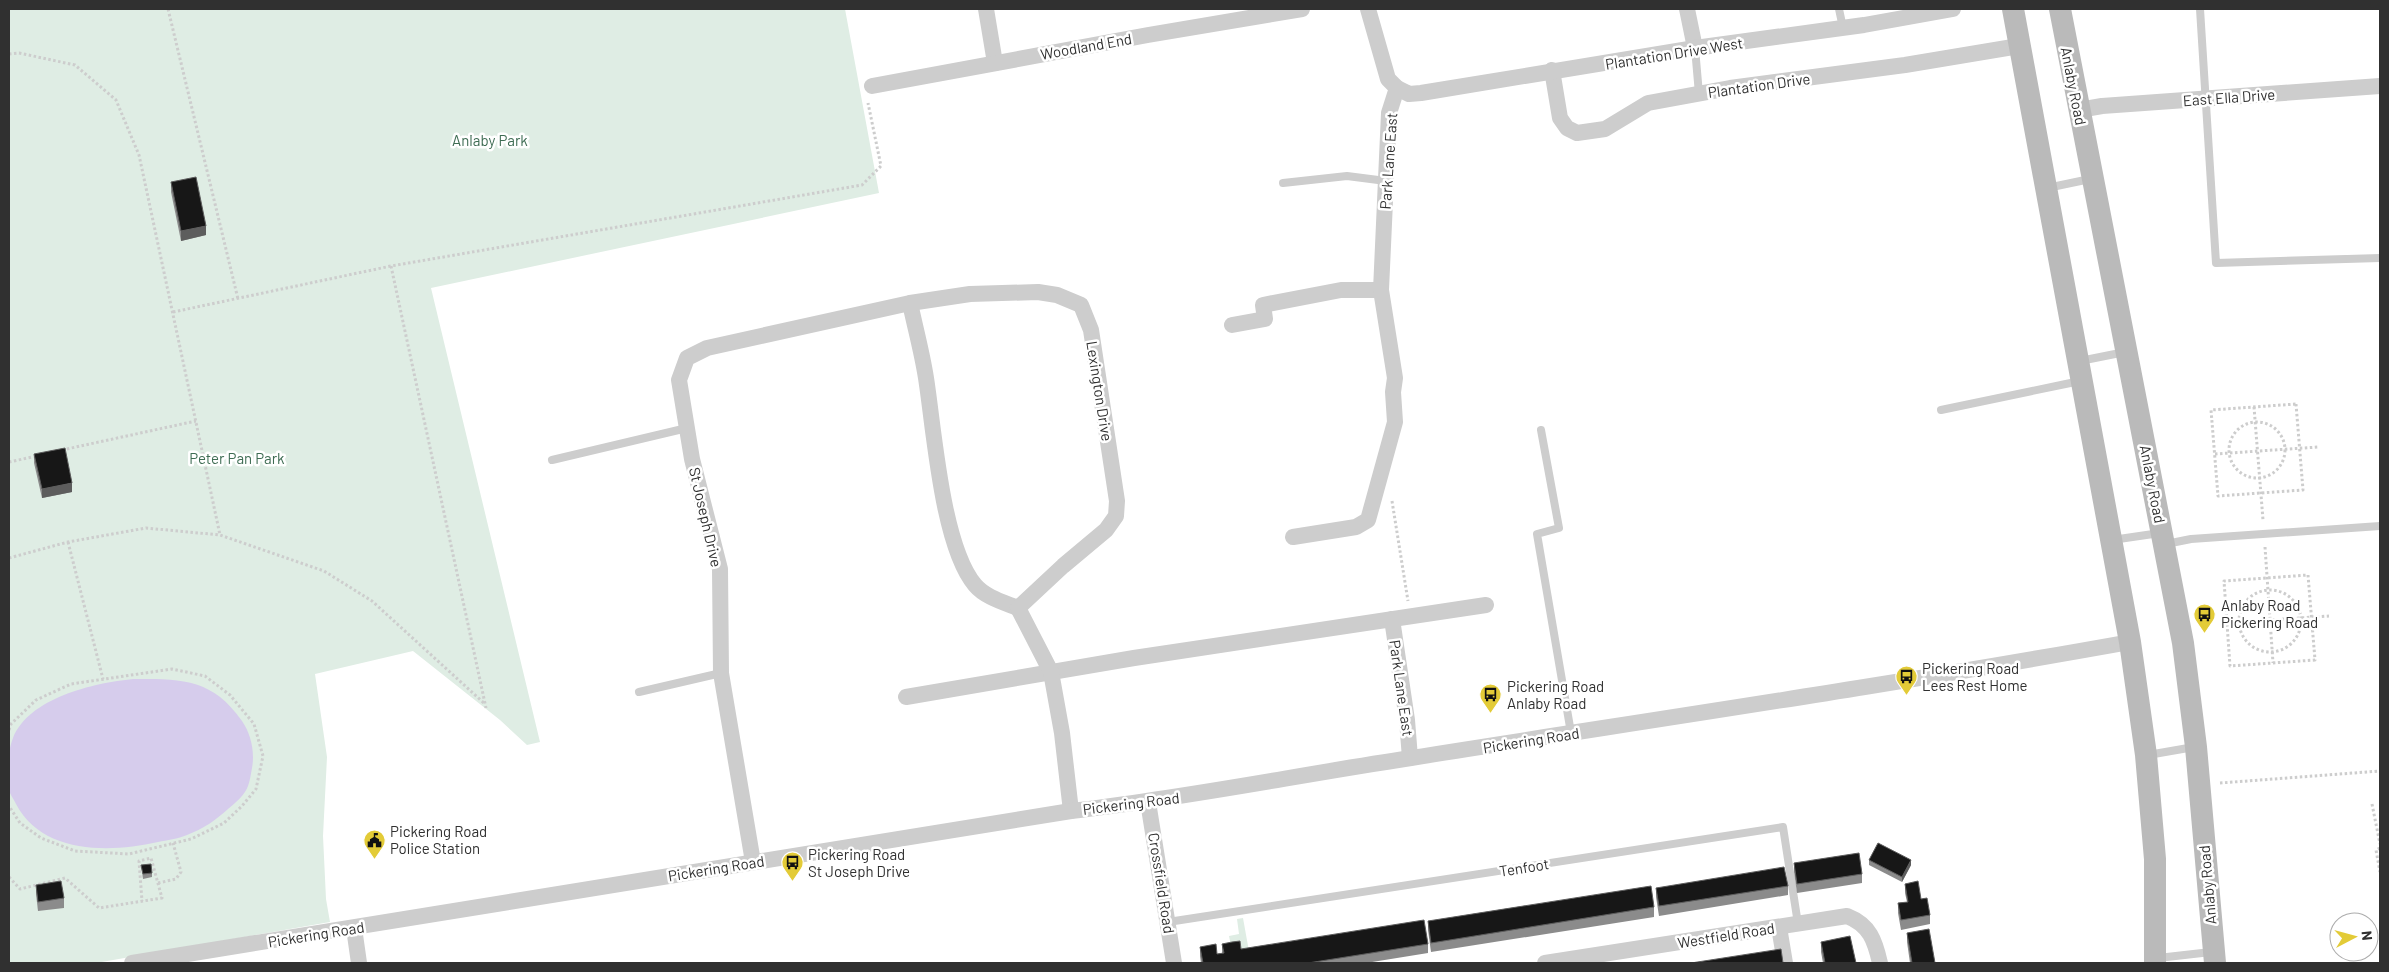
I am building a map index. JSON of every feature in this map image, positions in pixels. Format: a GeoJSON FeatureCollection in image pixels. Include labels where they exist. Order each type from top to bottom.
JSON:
{"type":"FeatureCollection","features":[{"type":"Feature","properties":{"kind":"main road"},"geometry":{"type":"LineString","coordinates":[[2013,9],[2130,642],[2146,755],[2155,859],[2154,961]]}},
{"type":"Feature","properties":{"kind":"main road","name":"Anlaby Road"},"geometry":{"type":"LineString","coordinates":[[2060,9],[2183,643],[2196,747],[2214,958]]}},
{"type":"Feature","properties":{"kind":"street"},"geometry":{"type":"LineString","coordinates":[[986,9],[995,63]]}},
{"type":"Feature","properties":{"kind":"street","name":"Woodland End"},"geometry":{"type":"LineString","coordinates":[[872,86],[1302,9]]}},
{"type":"Feature","properties":{"kind":"street"},"geometry":{"type":"LineString","coordinates":[[1368,9],[1388,79],[1397,88]]}},
{"type":"Feature","properties":{"kind":"street"},"geometry":{"type":"LineString","coordinates":[[1687,9],[1695,48]]}},
{"type":"Feature","properties":{"kind":"street","name":"Plantation Drive West"},"geometry":{"type":"LineString","coordinates":[[1397,88],[1409,94],[1420,93],[1552,70],[1843,28],[1953,9]]}},
{"type":"Feature","properties":{"kind":"street","name":"Plantation Drive"},"geometry":{"type":"LineString","coordinates":[[1552,70],[1560,118],[1567,128],[1577,133],[1605,129],[1648,103],[2019,46]]}},
{"type":"Feature","properties":{"kind":"street","name":"East Ella Drive"},"geometry":{"type":"LineString","coordinates":[[2079,110],[2102,106],[2380,86]]}},
{"type":"Feature","properties":{"kind":"street","name":"Park Lane East"},"geometry":{"type":"LineString","coordinates":[[1293,537],[1356,526],[1368,520],[1382,475],[1395,422],[1393,392],[1395,378],[1380,290],[1389,113],[1397,88]]}},
{"type":"Feature","properties":{"kind":"street"},"geometry":{"type":"LineString","coordinates":[[1232,325],[1265,319],[1263,304],[1341,290],[1380,290]]}},
{"type":"Feature","properties":{"kind":"street","name":"Lexington Drive"},"geometry":{"type":"LineString","coordinates":[[837,319],[910,303],[970,294],[1038,292],[1058,294],[1081,305],[1090,330],[1117,501],[1116,516],[1106,530],[1063,566],[1018,608]]}},
{"type":"Feature","properties":{"kind":"street"},"geometry":{"type":"LineString","coordinates":[[910,303],[926,375],[941,483],[956,551],[975,585],[993,598],[1018,608],[1051,672],[1062,732],[1071,811]]}},
{"type":"Feature","properties":{"kind":"street","name":"St Joseph Drive"},"geometry":{"type":"LineString","coordinates":[[753,862],[721,673],[720,569],[687,428],[679,380],[688,358],[707,348],[837,319]]}},
{"type":"Feature","properties":{"kind":"street"},"geometry":{"type":"LineString","coordinates":[[906,697],[1134,658],[1486,604]]}},
{"type":"Feature","properties":{"kind":"street","name":"Park Lane East"},"geometry":{"type":"LineString","coordinates":[[1392,619],[1407,720],[1410,758]]}},
{"type":"Feature","properties":{"kind":"street","name":"Pickering Road"},"geometry":{"type":"LineString","coordinates":[[132,963],[1071,811],[1148,802],[1410,758],[1969,671],[2130,642]]}},
{"type":"Feature","properties":{"kind":"street","name":"Crossfield Road"},"geometry":{"type":"LineString","coordinates":[[1148,802],[1174,963]]}},
{"type":"Feature","properties":{"kind":"street","name":"Westfield Road"},"geometry":{"type":"LineString","coordinates":[[1544,963],[1847,916],[1859,921],[1874,940],[1880,963]]}},
{"type":"Feature","properties":{"kind":"street"},"geometry":{"type":"LineString","coordinates":[[1779,927],[1785,963]]}},
{"type":"Feature","properties":{"kind":"street"},"geometry":{"type":"LineString","coordinates":[[354,928],[360,963]]}},
{"type":"Feature","properties":{"kind":"lane"},"geometry":{"type":"LineString","coordinates":[[1839,9],[1843,28]]}},
{"type":"Feature","properties":{"kind":"lane"},"geometry":{"type":"LineString","coordinates":[[2200,9],[2216,264],[2380,258]]}},
{"type":"Feature","properties":{"kind":"lane"},"geometry":{"type":"LineString","coordinates":[[1695,48],[1699,94]]}},
{"type":"Feature","properties":{"kind":"lane"},"geometry":{"type":"LineString","coordinates":[[1283,183],[1347,176],[1386,181]]}},
{"type":"Feature","properties":{"kind":"lane"},"geometry":{"type":"LineString","coordinates":[[2047,189],[2092,179]]}},
{"type":"Feature","properties":{"kind":"lane"},"geometry":{"type":"LineString","coordinates":[[1941,410],[2079,371],[2127,351]]}},
{"type":"Feature","properties":{"kind":"lane"},"geometry":{"type":"LineString","coordinates":[[552,460],[687,428]]}},
{"type":"Feature","properties":{"kind":"lane"},"geometry":{"type":"LineString","coordinates":[[1541,430],[1558,528],[1537,534],[1571,734]]}},
{"type":"Feature","properties":{"kind":"lane"},"geometry":{"type":"LineString","coordinates":[[2110,540],[2191,539],[2380,526]]}},
{"type":"Feature","properties":{"kind":"lane"},"geometry":{"type":"LineString","coordinates":[[638,692],[721,673]]}},
{"type":"Feature","properties":{"kind":"lane"},"geometry":{"type":"LineString","coordinates":[[2146,755],[2196,747]]}},
{"type":"Feature","properties":{"kind":"lane","name":"Tenfoot"},"geometry":{"type":"LineString","coordinates":[[1168,922],[1783,827],[1798,924]]}},
{"type":"Feature","properties":{"kind":"lane"},"geometry":{"type":"LineString","coordinates":[[2154,961],[2214,958]]}},
{"type":"Feature","properties":{"kind":"path"},"geometry":{"type":"LineString","coordinates":[[168,9],[238,299]]}},
{"type":"Feature","properties":{"kind":"path"},"geometry":{"type":"LineString","coordinates":[[9,54],[19,53],[75,65],[116,100],[139,154],[220,535]]}},
{"type":"Feature","properties":{"kind":"path"},"geometry":{"type":"LineString","coordinates":[[173,312],[391,266],[862,185],[881,166],[865,89],[872,86]]}},
{"type":"Feature","properties":{"kind":"path"},"geometry":{"type":"LineString","coordinates":[[391,266],[486,708]]}},
{"type":"Feature","properties":{"kind":"path"},"geometry":{"type":"LineString","coordinates":[[2296,404],[2302,490],[2218,496],[2211,410],[2254,408],[2296,404]]}},
{"type":"Feature","properties":{"kind":"path"},"geometry":{"type":"LineString","coordinates":[[2254,408],[2273,663]]}},
{"type":"Feature","properties":{"kind":"path"},"geometry":{"type":"LineString","coordinates":[[56,452],[196,421]]}},
{"type":"Feature","properties":{"kind":"path"},"geometry":{"type":"LineString","coordinates":[[2256,421],[2270,424],[2282,434],[2286,449],[2283,464],[2274,474],[2260,479],[2245,477],[2234,467],[2228,453],[2231,438],[2241,426],[2256,421]]}},
{"type":"Feature","properties":{"kind":"path"},"geometry":{"type":"LineString","coordinates":[[2215,454],[2318,447]]}},
{"type":"Feature","properties":{"kind":"path"},"geometry":{"type":"LineString","coordinates":[[9,462],[46,454]]}},
{"type":"Feature","properties":{"kind":"path"},"geometry":{"type":"LineString","coordinates":[[1382,475],[1391,494],[1408,606],[1391,608],[1392,619]]}},
{"type":"Feature","properties":{"kind":"path"},"geometry":{"type":"LineString","coordinates":[[9,558],[68,542],[146,528],[220,535],[324,571],[372,601],[485,704]]}},
{"type":"Feature","properties":{"kind":"path"},"geometry":{"type":"LineString","coordinates":[[68,542],[103,678]]}},
{"type":"Feature","properties":{"kind":"path"},"geometry":{"type":"LineString","coordinates":[[2308,575],[2314,660],[2230,666],[2224,581],[2267,578],[2308,575]]}},
{"type":"Feature","properties":{"kind":"path"},"geometry":{"type":"LineString","coordinates":[[2268,589],[2284,592],[2296,602],[2302,618],[2299,634],[2288,647],[2272,653],[2256,649],[2243,638],[2238,623],[2241,606],[2252,594],[2268,589]]}},
{"type":"Feature","properties":{"kind":"path"},"geometry":{"type":"LineString","coordinates":[[2227,623],[2329,616]]}},
{"type":"Feature","properties":{"kind":"path"},"geometry":{"type":"LineString","coordinates":[[9,730],[11,724],[36,700],[71,684],[172,669],[205,676],[230,696],[254,724],[263,756],[256,789],[224,823],[191,839],[128,854],[98,854],[75,851],[41,838],[20,823],[9,806]]}},
{"type":"Feature","properties":{"kind":"path"},"geometry":{"type":"LineString","coordinates":[[2220,783],[2380,771]]}},
{"type":"Feature","properties":{"kind":"path"},"geometry":{"type":"LineString","coordinates":[[2372,804],[2380,844]]}},
{"type":"Feature","properties":{"kind":"path"},"geometry":{"type":"LineString","coordinates":[[158,884],[176,879],[181,872],[173,843]]}},
{"type":"Feature","properties":{"kind":"path"},"geometry":{"type":"LineString","coordinates":[[2380,848],[2376,850],[2380,872]]}},
{"type":"Feature","properties":{"kind":"path"},"geometry":{"type":"LineString","coordinates":[[9,877],[20,889],[65,878],[98,908],[162,898],[151,858],[139,861],[142,901]]}},
{"type":"Feature","properties":{"kind":"green space","name":"Peter Pan Park"},"geometry":{"type":"Polygon","coordinates":[[[9,9],[845,9],[879,193],[431,288],[540,742],[527,745],[500,720],[413,651],[315,674],[327,757],[323,836],[326,899],[330,922],[96,963],[9,963],[9,9]]]}},
{"type":"Feature","properties":{"kind":"green space"},"geometry":{"type":"Polygon","coordinates":[[[1243,918],[1250,957],[1232,951],[1229,936],[1239,934],[1237,919],[1243,918]]]}},
{"type":"Feature","properties":{"kind":"shaded area"},"geometry":{"type":"Polygon","coordinates":[[[133,679],[181,681],[194,684],[219,696],[231,707],[245,726],[252,743],[253,762],[247,789],[237,801],[209,824],[193,833],[172,839],[139,846],[98,848],[78,846],[59,841],[42,833],[28,820],[16,804],[8,785],[7,771],[10,749],[13,738],[21,724],[33,712],[64,695],[100,684],[133,679]]]}},
{"type":"Feature","properties":{"kind":"building"},"geometry":{"type":"Polygon","coordinates":[[[196,177],[206,226],[181,231],[171,182],[196,177]]]}},
{"type":"Feature","properties":{"kind":"building"},"geometry":{"type":"Polygon","coordinates":[[[65,448],[72,483],[42,489],[34,454],[65,448]]]}},
{"type":"Feature","properties":{"kind":"building"},"geometry":{"type":"Polygon","coordinates":[[[1878,843],[1911,860],[1902,877],[1869,860],[1878,843]]]}},
{"type":"Feature","properties":{"kind":"building"},"geometry":{"type":"Polygon","coordinates":[[[1859,853],[1862,874],[1797,884],[1794,863],[1859,853]]]}},
{"type":"Feature","properties":{"kind":"building"},"geometry":{"type":"Polygon","coordinates":[[[151,864],[152,873],[143,874],[141,865],[151,864]]]}},
{"type":"Feature","properties":{"kind":"building"},"geometry":{"type":"Polygon","coordinates":[[[1784,867],[1788,886],[1659,906],[1656,888],[1784,867]]]}},
{"type":"Feature","properties":{"kind":"building"},"geometry":{"type":"Polygon","coordinates":[[[61,881],[64,898],[38,902],[36,885],[61,881]]]}},
{"type":"Feature","properties":{"kind":"building"},"geometry":{"type":"Polygon","coordinates":[[[1918,881],[1921,899],[1927,898],[1930,915],[1901,920],[1898,903],[1908,902],[1905,884],[1918,881]]]}},
{"type":"Feature","properties":{"kind":"building"},"geometry":{"type":"Polygon","coordinates":[[[1651,886],[1654,907],[1431,943],[1428,921],[1651,886]]]}},
{"type":"Feature","properties":{"kind":"building"},"geometry":{"type":"Polygon","coordinates":[[[1424,920],[1428,944],[1308,963],[1203,963],[1200,947],[1216,944],[1217,954],[1224,953],[1222,944],[1232,942],[1240,941],[1241,949],[1424,920]]]}},
{"type":"Feature","properties":{"kind":"building"},"geometry":{"type":"Polygon","coordinates":[[[1929,929],[1935,963],[1912,963],[1907,933],[1929,929]]]}},
{"type":"Feature","properties":{"kind":"building"},"geometry":{"type":"Polygon","coordinates":[[[1850,936],[1856,963],[1825,963],[1821,942],[1850,936]]]}},
{"type":"Feature","properties":{"kind":"building"},"geometry":{"type":"Polygon","coordinates":[[[1781,949],[1783,963],[1691,963],[1781,949]]]}},
{"type":"Feature","properties":{"kind":"place","name":"Anlaby Road Pickering Road"},"geometry":{"type":"Point","coordinates":[2205,633]}},
{"type":"Feature","properties":{"kind":"place","name":"Pickering Road Lees Rest Home"},"geometry":{"type":"Point","coordinates":[1906,696]}},
{"type":"Feature","properties":{"kind":"place","name":"Pickering Road Anlaby Road"},"geometry":{"type":"Point","coordinates":[1491,714]}},
{"type":"Feature","properties":{"kind":"place","name":"Pickering Road Police Station"},"geometry":{"type":"Point","coordinates":[374,859]}},
{"type":"Feature","properties":{"kind":"place","name":"Pickering Road St Joseph Drive"},"geometry":{"type":"Point","coordinates":[792,882]}},
{"type":"Feature","properties":{"kind":"park label","name":"Anlaby Park"},"geometry":{"type":"Point","coordinates":[490,140]}}]}
